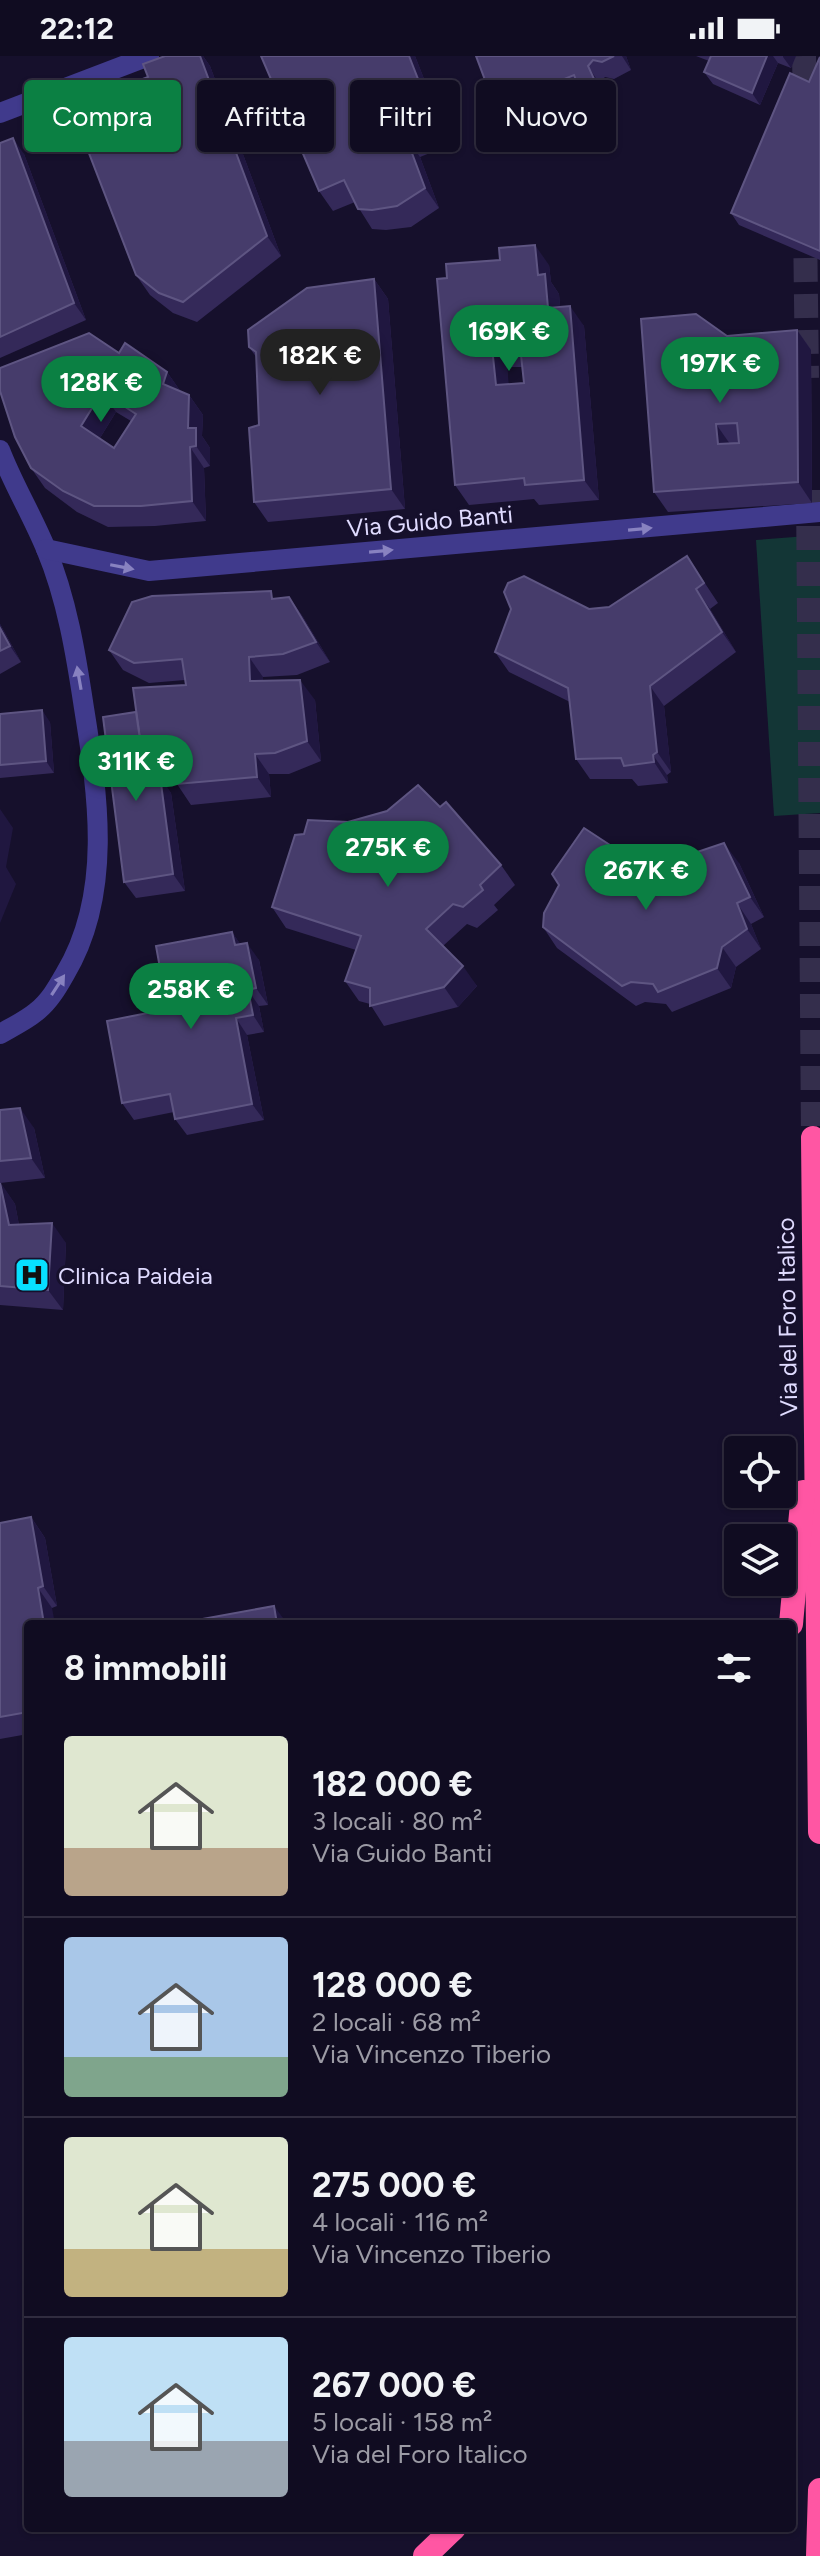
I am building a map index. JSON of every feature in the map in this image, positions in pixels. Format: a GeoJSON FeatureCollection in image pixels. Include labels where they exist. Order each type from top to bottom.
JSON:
{"type":"FeatureCollection","features":[{"type":"Feature","properties":{"kind":"highway","name":"Via del Foro Italico"},"geometry":{"type":"LineString","coordinates":[[813,1138],[818,1354],[820,1832]]}},
{"type":"Feature","properties":{"kind":"highway"},"geometry":{"type":"LineString","coordinates":[[791,1620],[818,1354]]}},
{"type":"Feature","properties":{"kind":"highway"},"geometry":{"type":"LineString","coordinates":[[818,2556],[820,2490]]}},
{"type":"Feature","properties":{"kind":"highway"},"geometry":{"type":"LineString","coordinates":[[425,2556],[450,2532]]}},
{"type":"Feature","properties":{"kind":"street"},"geometry":{"type":"LineString","coordinates":[[0,113],[149,56]]}},
{"type":"Feature","properties":{"kind":"street"},"geometry":{"type":"LineString","coordinates":[[0,450],[8,490],[46,549],[67,616],[84,707],[98,819],[98,868],[82,940],[66,974],[37,1012],[0,1034]]}},
{"type":"Feature","properties":{"kind":"street","name":"Via Guido Banti"},"geometry":{"type":"LineString","coordinates":[[46,549],[149,571],[820,512]]}},
{"type":"Feature","properties":{"kind":"green space"},"geometry":{"type":"Polygon","coordinates":[[[820,535],[820,813],[774,816],[756,540],[820,535]]]}},
{"type":"Feature","properties":{"kind":"building"},"geometry":{"type":"Polygon","coordinates":[[[165,56],[200,56],[209,80],[197,80],[197,152],[236,152],[267,236],[183,302],[159,293],[136,275],[89,152],[181,152],[181,80],[140,80],[148,77],[143,64],[165,56]]]}},
{"type":"Feature","properties":{"kind":"building"},"geometry":{"type":"Polygon","coordinates":[[[261,56],[409,56],[418,80],[350,80],[350,152],[412,152],[425,188],[397,206],[372,210],[358,209],[344,180],[319,191],[302,152],[334,152],[334,80],[271,80],[261,56]]]}},
{"type":"Feature","properties":{"kind":"building"},"geometry":{"type":"Polygon","coordinates":[[[476,56],[614,56],[602,62],[593,60],[588,66],[595,80],[576,80],[574,75],[562,80],[485,80],[476,56]]]}},
{"type":"Feature","properties":{"kind":"building"},"geometry":{"type":"Polygon","coordinates":[[[711,56],[767,56],[752,93],[704,72],[711,56]]]}},
{"type":"Feature","properties":{"kind":"building"},"geometry":{"type":"Polygon","coordinates":[[[820,57],[820,251],[731,213],[790,73],[809,82],[820,57]]]}},
{"type":"Feature","properties":{"kind":"building"},"geometry":{"type":"Polygon","coordinates":[[[13,138],[74,303],[0,337],[0,143],[13,138]]]}},
{"type":"Feature","properties":{"kind":"building"},"geometry":{"type":"Polygon","coordinates":[[[535,245],[538,275],[545,274],[548,308],[570,306],[584,480],[525,485],[524,478],[455,485],[437,279],[447,278],[446,264],[500,260],[499,248],[535,245]],[[520,346],[492,347],[496,385],[524,383],[520,346]]]}},
{"type":"Feature","properties":{"kind":"building"},"geometry":{"type":"Polygon","coordinates":[[[374,279],[391,489],[254,502],[249,428],[259,425],[256,352],[249,347],[248,330],[307,288],[374,279]]]}},
{"type":"Feature","properties":{"kind":"building"},"geometry":{"type":"Polygon","coordinates":[[[696,314],[727,336],[797,330],[798,482],[654,492],[641,319],[696,314]],[[737,423],[716,424],[718,444],[739,443],[737,423]]]}},
{"type":"Feature","properties":{"kind":"building"},"geometry":{"type":"Polygon","coordinates":[[[89,333],[119,353],[125,343],[167,372],[163,384],[189,395],[188,428],[196,428],[196,446],[190,447],[192,501],[94,506],[63,491],[31,468],[15,437],[0,391],[0,368],[89,333]],[[102,392],[81,426],[114,448],[136,414],[102,392]]]}},
{"type":"Feature","properties":{"kind":"building"},"geometry":{"type":"Polygon","coordinates":[[[687,556],[704,583],[696,589],[722,632],[650,686],[657,752],[653,755],[654,762],[624,766],[621,758],[576,759],[568,688],[495,652],[511,609],[504,592],[508,583],[524,576],[589,609],[609,607],[687,556]]]}},
{"type":"Feature","properties":{"kind":"building"},"geometry":{"type":"Polygon","coordinates":[[[271,591],[272,599],[289,597],[316,642],[283,654],[249,657],[250,681],[300,680],[307,741],[275,753],[255,754],[257,777],[177,784],[175,757],[142,753],[133,688],[186,685],[182,659],[134,663],[109,650],[132,602],[152,596],[271,591]]]}},
{"type":"Feature","properties":{"kind":"building"},"geometry":{"type":"Polygon","coordinates":[[[0,628],[10,646],[0,651],[0,628]]]}},
{"type":"Feature","properties":{"kind":"building"},"geometry":{"type":"Polygon","coordinates":[[[42,710],[46,761],[0,765],[0,714],[42,710]]]}},
{"type":"Feature","properties":{"kind":"building"},"geometry":{"type":"Polygon","coordinates":[[[136,712],[149,778],[160,776],[173,874],[124,882],[103,717],[136,712]]]}},
{"type":"Feature","properties":{"kind":"building"},"geometry":{"type":"Polygon","coordinates":[[[418,785],[440,807],[446,802],[501,865],[480,885],[483,890],[463,907],[453,904],[426,929],[463,966],[444,987],[370,1006],[370,988],[345,981],[361,936],[272,907],[295,835],[304,834],[308,820],[348,822],[387,811],[418,785]]]}},
{"type":"Feature","properties":{"kind":"building"},"geometry":{"type":"Polygon","coordinates":[[[584,828],[619,851],[637,871],[664,875],[679,858],[724,843],[750,897],[737,903],[747,929],[722,947],[717,968],[658,992],[653,984],[631,982],[622,986],[543,927],[544,913],[559,885],[552,874],[584,828]]]}},
{"type":"Feature","properties":{"kind":"building"},"geometry":{"type":"Polygon","coordinates":[[[232,932],[235,945],[247,943],[256,988],[248,990],[253,1015],[236,1018],[252,1104],[175,1119],[170,1094],[122,1103],[107,1021],[173,1008],[167,978],[162,979],[156,946],[232,932]]]}},
{"type":"Feature","properties":{"kind":"building"},"geometry":{"type":"Polygon","coordinates":[[[20,1108],[31,1158],[0,1161],[0,1110],[20,1108]]]}},
{"type":"Feature","properties":{"kind":"building"},"geometry":{"type":"Polygon","coordinates":[[[0,1183],[9,1225],[52,1223],[48,1290],[0,1286],[0,1183]]]}},
{"type":"Feature","properties":{"kind":"building"},"geometry":{"type":"Polygon","coordinates":[[[31,1517],[43,1586],[38,1588],[43,1620],[24,1620],[24,1713],[0,1717],[0,1523],[31,1517]]]}},
{"type":"Feature","properties":{"kind":"building"},"geometry":{"type":"Polygon","coordinates":[[[274,1606],[276,1620],[197,1620],[274,1606]]]}},
{"type":"Feature","properties":{"kind":"tunnel"},"geometry":{"type":"LineString","coordinates":[[804,56],[805,110]]}},
{"type":"Feature","properties":{"kind":"tunnel"},"geometry":{"type":"LineString","coordinates":[[805,222],[807,378]]}},
{"type":"Feature","properties":{"kind":"tunnel"},"geometry":{"type":"LineString","coordinates":[[808,490],[813,1138]]}},
{"type":"Feature","properties":{"kind":"place","name":"Clinica Paideia"},"geometry":{"type":"Point","coordinates":[32,1275]}}]}
